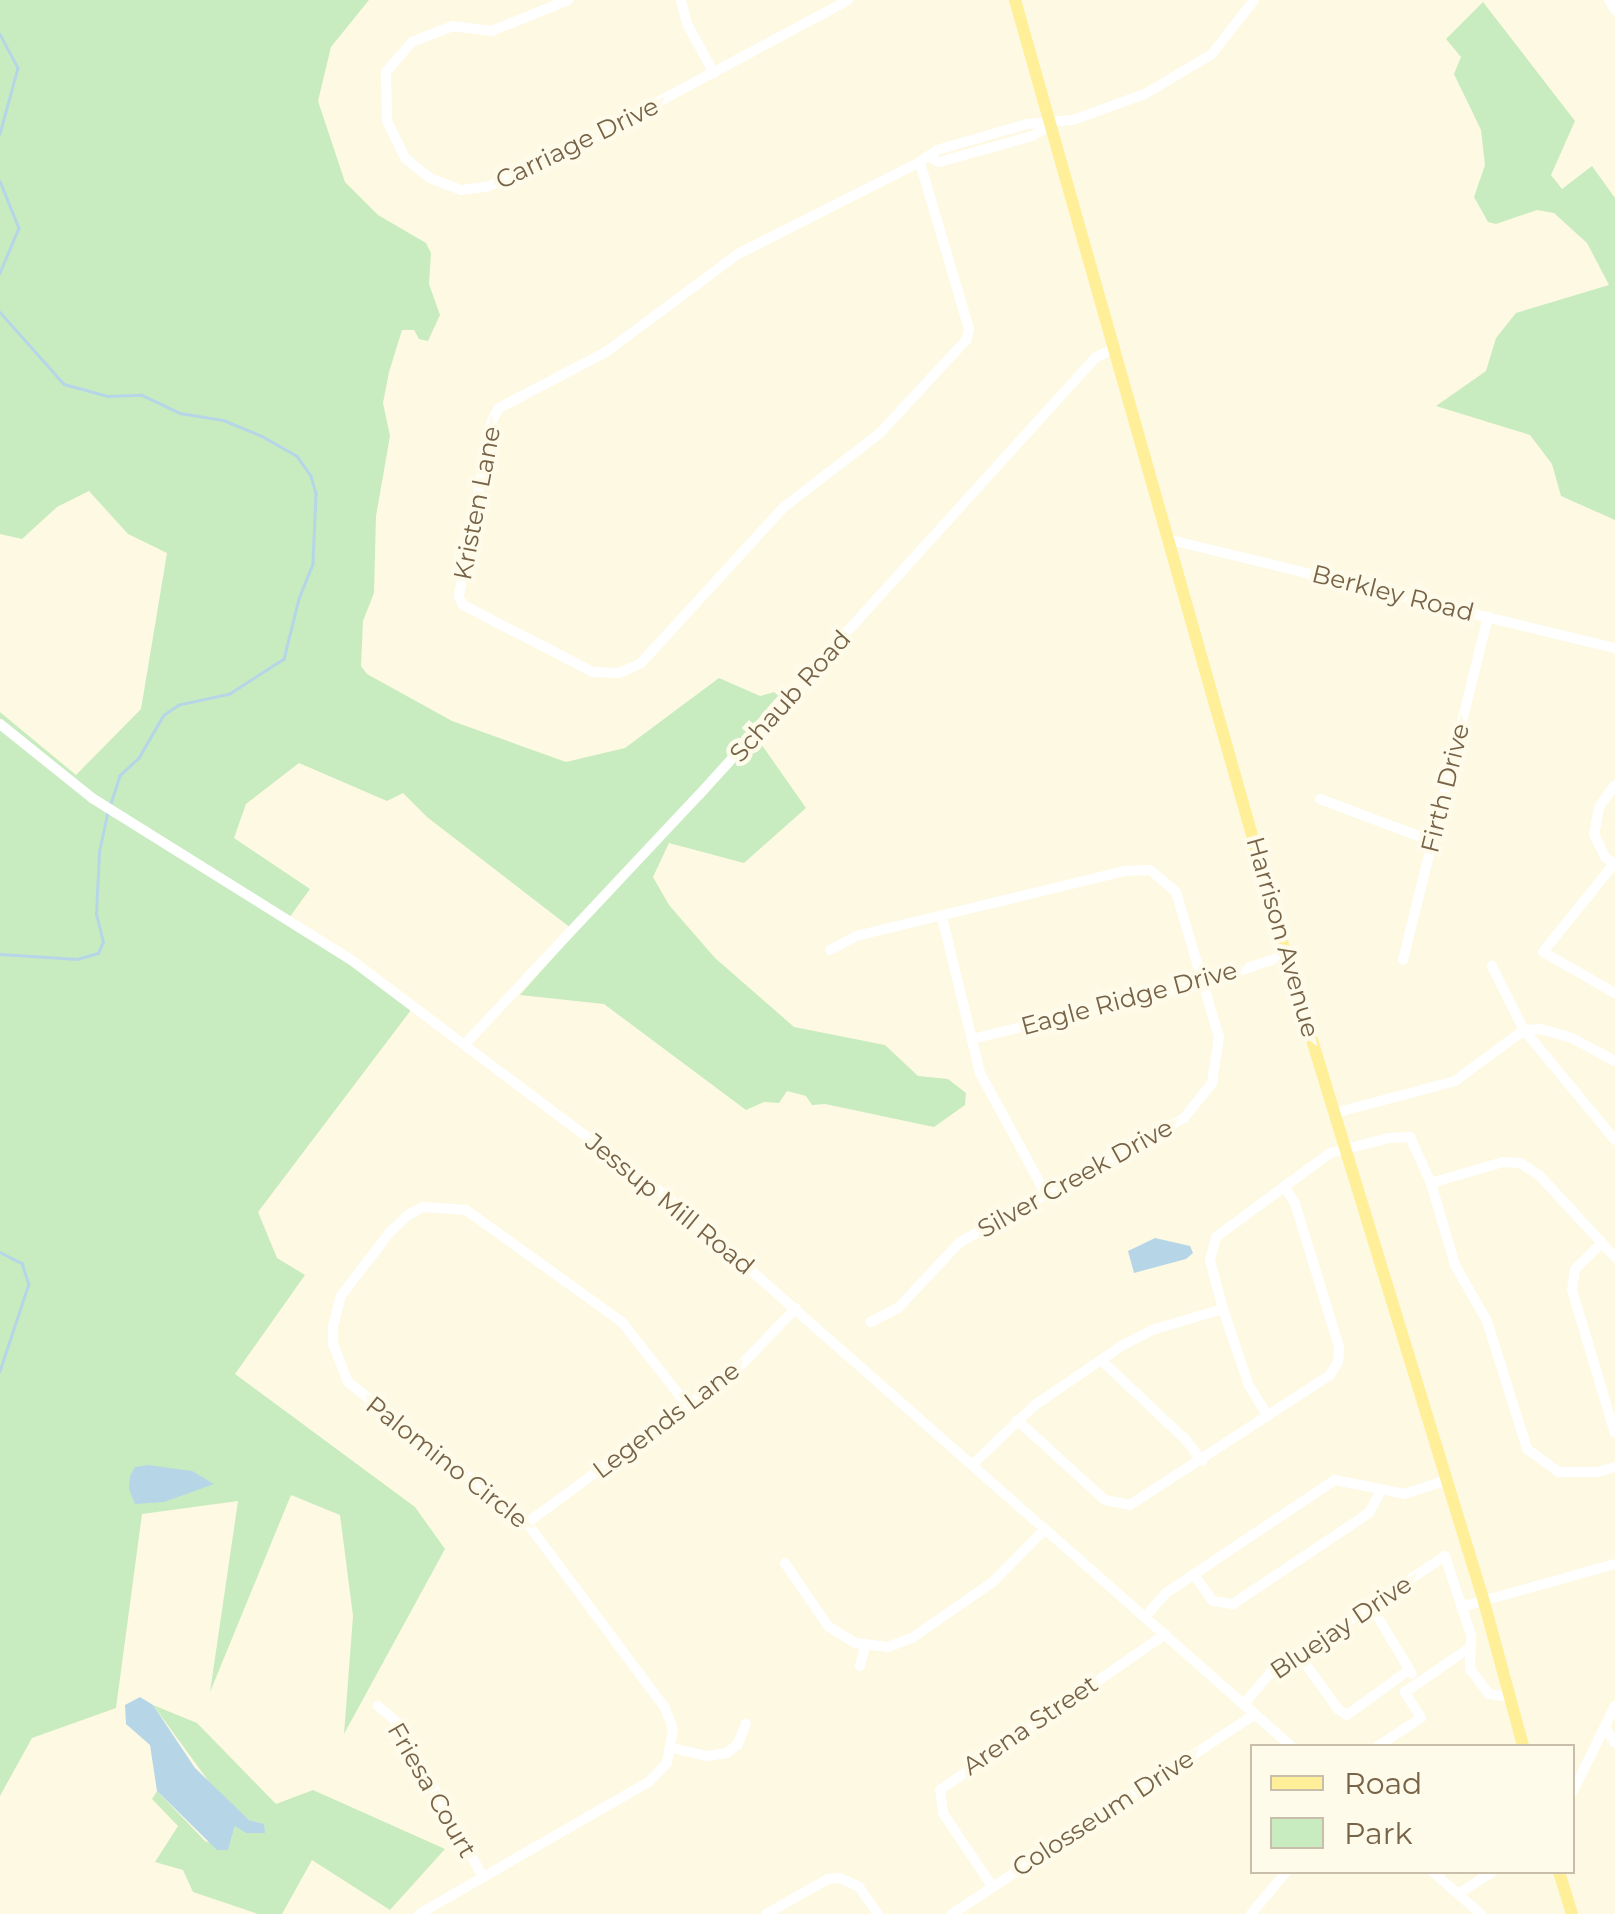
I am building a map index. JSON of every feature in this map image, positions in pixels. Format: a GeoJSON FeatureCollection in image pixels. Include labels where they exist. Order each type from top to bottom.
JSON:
{"type":"FeatureCollection","features":[{"type":"Feature","properties":{"kind":"main road","name":"Harrison Avenue"},"geometry":{"type":"LineString","coordinates":[[1015,0],[1286,955],[1484,1602],[1521,1744]]}},
{"type":"Feature","properties":{"kind":"main road"},"geometry":{"type":"LineString","coordinates":[[1560,1874],[1572,1914]]}},
{"type":"Feature","properties":{"kind":"street","name":"Carriage Drive"},"geometry":{"type":"LineString","coordinates":[[568,0],[492,31],[454,26],[412,42],[386,72],[387,122],[404,158],[430,178],[461,190],[487,187],[578,145],[848,0]]}},
{"type":"Feature","properties":{"kind":"street"},"geometry":{"type":"LineString","coordinates":[[680,0],[714,74]]}},
{"type":"Feature","properties":{"kind":"street","name":"Kristen Lane"},"geometry":{"type":"LineString","coordinates":[[926,160],[970,331],[966,342],[880,433],[789,503],[652,651],[629,670],[607,674],[590,671],[462,606],[459,591],[492,420],[499,408],[606,352],[738,254],[926,160],[939,162],[1032,136],[1050,125],[1126,102],[1190,69],[1225,41],[1254,0]]}},
{"type":"Feature","properties":{"kind":"street"},"geometry":{"type":"LineString","coordinates":[[1609,0],[1615,10]]}},
{"type":"Feature","properties":{"kind":"street","name":"Schaub Road"},"geometry":{"type":"LineString","coordinates":[[464,1044],[699,795],[1096,357],[1114,349]]}},
{"type":"Feature","properties":{"kind":"street","name":"Berkley Road"},"geometry":{"type":"LineString","coordinates":[[1171,540],[1615,648]]}},
{"type":"Feature","properties":{"kind":"street","name":"Firth Drive"},"geometry":{"type":"LineString","coordinates":[[1403,960],[1488,616]]}},
{"type":"Feature","properties":{"kind":"street","name":"Jessup Mill Road"},"geometry":{"type":"LineString","coordinates":[[0,724],[92,798],[320,939],[672,1201],[1290,1744]]}},
{"type":"Feature","properties":{"kind":"street"},"geometry":{"type":"LineString","coordinates":[[1615,785],[1598,807],[1594,834],[1605,857],[1614,864],[1543,952],[1615,992]]}},
{"type":"Feature","properties":{"kind":"street"},"geometry":{"type":"LineString","coordinates":[[1320,799],[1432,841]]}},
{"type":"Feature","properties":{"kind":"street","name":"Silver Creek Drive"},"geometry":{"type":"LineString","coordinates":[[830,950],[856,936],[1124,870],[1150,870],[1176,892],[1220,1050],[1204,1096],[1184,1118],[960,1242],[898,1308],[870,1322]]}},
{"type":"Feature","properties":{"kind":"street"},"geometry":{"type":"LineString","coordinates":[[942,917],[986,1088],[1046,1194]]}},
{"type":"Feature","properties":{"kind":"street","name":"Eagle Ridge Drive"},"geometry":{"type":"LineString","coordinates":[[972,1039],[1204,982],[1286,955]]}},
{"type":"Feature","properties":{"kind":"street"},"geometry":{"type":"LineString","coordinates":[[1492,966],[1524,1030],[1615,1140]]}},
{"type":"Feature","properties":{"kind":"street"},"geometry":{"type":"LineString","coordinates":[[1335,1114],[1455,1080],[1524,1030],[1541,1029],[1572,1038],[1615,1061]]}},
{"type":"Feature","properties":{"kind":"street"},"geometry":{"type":"LineString","coordinates":[[1268,1416],[1249,1386],[1223,1309],[1210,1260],[1216,1237],[1330,1153],[1389,1138],[1410,1137],[1431,1184],[1455,1264],[1488,1321],[1527,1450],[1559,1472],[1598,1472],[1615,1467]]}},
{"type":"Feature","properties":{"kind":"street"},"geometry":{"type":"LineString","coordinates":[[1431,1184],[1503,1162],[1520,1163],[1539,1176],[1615,1257]]}},
{"type":"Feature","properties":{"kind":"street"},"geometry":{"type":"LineString","coordinates":[[1017,1420],[1101,1497],[1117,1505],[1138,1503],[1329,1376],[1339,1357],[1295,1203],[1284,1186]]}},
{"type":"Feature","properties":{"kind":"street","name":"Palomino Circle"},"geometry":{"type":"LineString","coordinates":[[672,1748],[673,1729],[665,1708],[527,1523],[359,1393],[339,1364],[333,1327],[341,1296],[408,1215],[423,1207],[466,1210],[622,1322],[688,1405]]}},
{"type":"Feature","properties":{"kind":"street"},"geometry":{"type":"LineString","coordinates":[[1602,1243],[1575,1270],[1572,1290],[1615,1432]]}},
{"type":"Feature","properties":{"kind":"street","name":"Legends Lane"},"geometry":{"type":"LineString","coordinates":[[527,1523],[741,1366],[796,1308]]}},
{"type":"Feature","properties":{"kind":"street"},"geometry":{"type":"LineString","coordinates":[[973,1464],[1017,1420],[1152,1330],[1223,1309]]}},
{"type":"Feature","properties":{"kind":"street"},"geometry":{"type":"LineString","coordinates":[[1102,1361],[1202,1461]]}},
{"type":"Feature","properties":{"kind":"street"},"geometry":{"type":"LineString","coordinates":[[1145,1617],[1166,1593],[1336,1480],[1412,1493],[1444,1481]]}},
{"type":"Feature","properties":{"kind":"street"},"geometry":{"type":"LineString","coordinates":[[1194,1575],[1214,1601],[1233,1604],[1370,1514],[1381,1490]]}},
{"type":"Feature","properties":{"kind":"street"},"geometry":{"type":"LineString","coordinates":[[784,1564],[828,1626],[865,1646],[888,1648],[912,1638],[1008,1571],[1046,1528]]}},
{"type":"Feature","properties":{"kind":"street","name":"Bluejay Drive"},"geometry":{"type":"LineString","coordinates":[[1244,1704],[1263,1679],[1445,1556],[1461,1607]]}},
{"type":"Feature","properties":{"kind":"street"},"geometry":{"type":"LineString","coordinates":[[1509,1697],[1496,1697],[1482,1688],[1470,1669],[1471,1648],[1461,1607],[1615,1564]]}},
{"type":"Feature","properties":{"kind":"street"},"geometry":{"type":"LineString","coordinates":[[1372,1606],[1418,1683]]}},
{"type":"Feature","properties":{"kind":"street","name":"Arena Street"},"geometry":{"type":"LineString","coordinates":[[992,1886],[943,1812],[940,1790],[1165,1634]]}},
{"type":"Feature","properties":{"kind":"street"},"geometry":{"type":"LineString","coordinates":[[860,1666],[865,1646]]}},
{"type":"Feature","properties":{"kind":"street"},"geometry":{"type":"LineString","coordinates":[[1405,1692],[1471,1648]]}},
{"type":"Feature","properties":{"kind":"street"},"geometry":{"type":"LineString","coordinates":[[1298,1654],[1339,1710],[1347,1715],[1409,1670]]}},
{"type":"Feature","properties":{"kind":"street"},"geometry":{"type":"LineString","coordinates":[[1381,1744],[1421,1718],[1396,1680]]}},
{"type":"Feature","properties":{"kind":"street","name":"Friesa Court"},"geometry":{"type":"LineString","coordinates":[[378,1706],[398,1722],[483,1877]]}},
{"type":"Feature","properties":{"kind":"street"},"geometry":{"type":"LineString","coordinates":[[1575,1787],[1615,1706]]}},
{"type":"Feature","properties":{"kind":"street","name":"Colosseum Drive"},"geometry":{"type":"LineString","coordinates":[[952,1914],[1255,1714]]}},
{"type":"Feature","properties":{"kind":"street"},"geometry":{"type":"LineString","coordinates":[[419,1914],[649,1782],[667,1763],[672,1748],[717,1756],[734,1750],[746,1724]]}},
{"type":"Feature","properties":{"kind":"street"},"geometry":{"type":"LineString","coordinates":[[1605,1728],[1615,1743]]}},
{"type":"Feature","properties":{"kind":"street"},"geometry":{"type":"LineString","coordinates":[[1251,1914],[1284,1874]]}},
{"type":"Feature","properties":{"kind":"street"},"geometry":{"type":"LineString","coordinates":[[1435,1874],[1481,1914]]}},
{"type":"Feature","properties":{"kind":"street"},"geometry":{"type":"LineString","coordinates":[[1458,1894],[1489,1874]]}},
{"type":"Feature","properties":{"kind":"street"},"geometry":{"type":"LineString","coordinates":[[766,1914],[828,1879],[840,1878],[859,1887],[878,1914]]}},
{"type":"Feature","properties":{"kind":"green space"},"geometry":{"type":"Polygon","coordinates":[[[0,0],[369,0],[331,47],[318,101],[345,182],[378,215],[426,243],[431,253],[429,284],[440,315],[428,341],[419,339],[414,330],[402,330],[389,372],[383,403],[390,436],[376,516],[374,593],[363,621],[361,666],[367,674],[452,721],[566,762],[625,748],[719,678],[760,696],[785,689],[750,728],[806,808],[744,863],[669,843],[653,877],[669,905],[715,958],[794,1027],[885,1045],[918,1076],[948,1079],[966,1093],[965,1105],[934,1127],[825,1104],[812,1105],[806,1096],[787,1091],[779,1103],[764,1102],[746,1110],[604,1004],[520,995],[576,932],[427,817],[403,793],[387,801],[299,763],[246,804],[234,838],[310,889],[289,918],[414,1006],[258,1212],[277,1258],[305,1275],[235,1374],[415,1507],[445,1549],[344,1734],[353,1616],[340,1515],[291,1495],[210,1692],[238,1501],[142,1514],[116,1708],[32,1738],[0,1796],[0,712],[76,775],[141,709],[167,553],[128,534],[89,491],[57,507],[22,539],[0,534],[0,0]]]}},
{"type":"Feature","properties":{"kind":"green space"},"geometry":{"type":"Polygon","coordinates":[[[1483,2],[1575,121],[1551,175],[1562,189],[1592,166],[1615,198],[1615,520],[1561,496],[1552,464],[1530,435],[1436,406],[1486,371],[1496,338],[1516,313],[1609,285],[1587,243],[1554,213],[1537,210],[1496,224],[1488,222],[1474,197],[1485,165],[1481,130],[1454,74],[1461,57],[1446,39],[1483,2]]]}},
{"type":"Feature","properties":{"kind":"green space"},"geometry":{"type":"Polygon","coordinates":[[[153,1705],[197,1723],[276,1804],[313,1790],[445,1849],[390,1910],[312,1860],[282,1914],[258,1914],[193,1892],[183,1870],[155,1862],[178,1826],[152,1799],[157,1791],[205,1841],[228,1849],[235,1826],[261,1823],[249,1820],[215,1790],[153,1705]]]}},
{"type":"Feature","properties":{"kind":"water"},"geometry":{"type":"Polygon","coordinates":[[[1155,1238],[1190,1246],[1193,1253],[1186,1259],[1134,1273],[1128,1251],[1155,1238]]]}},
{"type":"Feature","properties":{"kind":"water"},"geometry":{"type":"Polygon","coordinates":[[[135,1467],[192,1471],[214,1484],[164,1502],[135,1504],[129,1489],[130,1476],[135,1467]]]}},
{"type":"Feature","properties":{"kind":"water"},"geometry":{"type":"Polygon","coordinates":[[[140,1697],[153,1705],[195,1768],[249,1820],[264,1824],[265,1833],[246,1833],[235,1826],[228,1850],[217,1850],[157,1791],[150,1745],[126,1724],[125,1705],[140,1697]]]}},
{"type":"Feature","properties":{"kind":"waterway"},"geometry":{"type":"LineString","coordinates":[[0,34],[18,68],[0,134]]}},
{"type":"Feature","properties":{"kind":"waterway"},"geometry":{"type":"LineString","coordinates":[[0,181],[19,228],[0,273]]}},
{"type":"Feature","properties":{"kind":"waterway"},"geometry":{"type":"LineString","coordinates":[[0,312],[64,384],[108,396],[142,395],[180,413],[223,420],[262,436],[297,456],[311,476],[316,494],[313,564],[299,599],[284,659],[230,694],[179,705],[164,715],[139,758],[120,776],[110,806]]}},
{"type":"Feature","properties":{"kind":"waterway"},"geometry":{"type":"LineString","coordinates":[[0,954],[77,959],[98,953],[103,942],[96,914],[99,852],[107,813]]}},
{"type":"Feature","properties":{"kind":"waterway"},"geometry":{"type":"LineString","coordinates":[[0,1252],[22,1263],[29,1284],[0,1371]]}}]}
